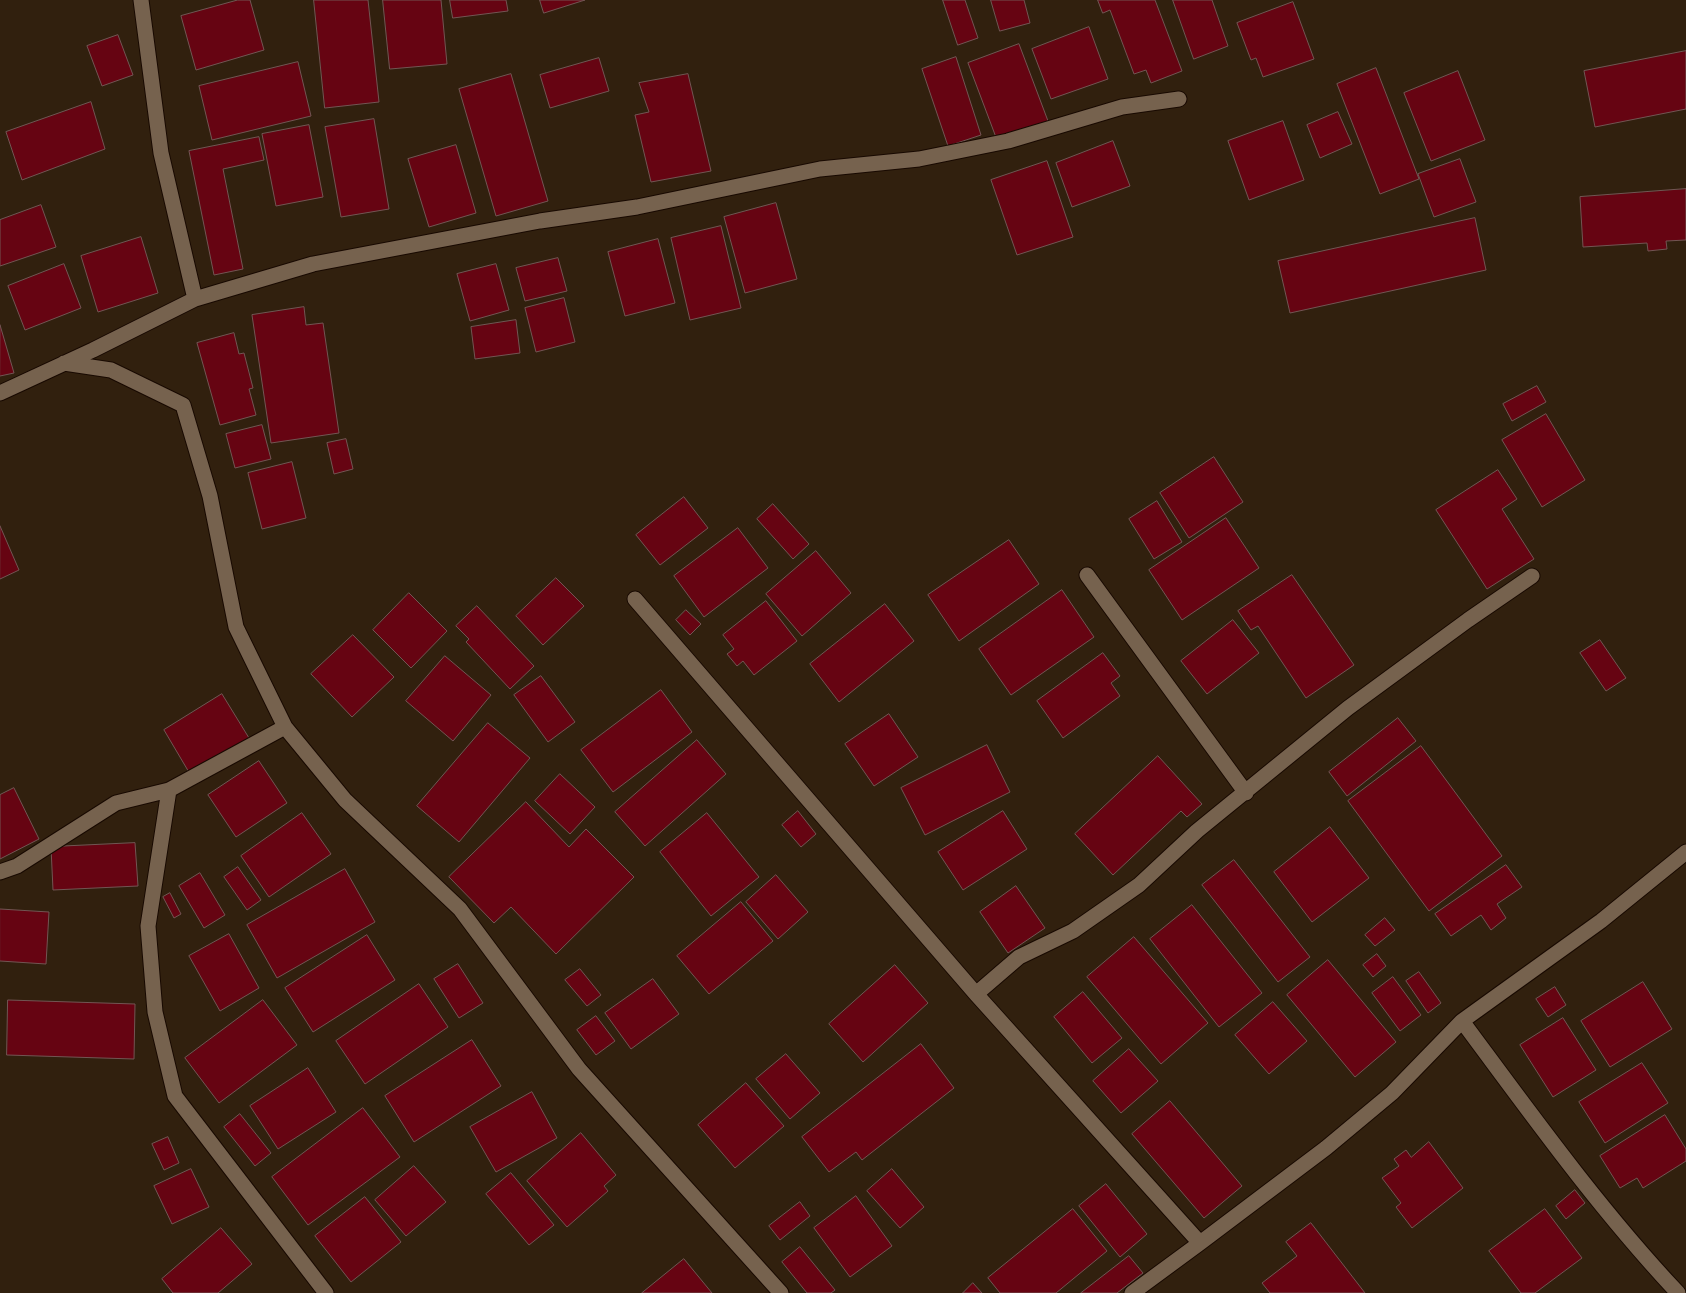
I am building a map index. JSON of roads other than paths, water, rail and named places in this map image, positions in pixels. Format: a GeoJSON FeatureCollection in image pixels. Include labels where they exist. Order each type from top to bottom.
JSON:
{"type":"FeatureCollection","features":[{"type":"Feature","properties":{"kind":"street"},"geometry":{"type":"LineString","coordinates":[[141,0],[161,153],[195,298]]}},
{"type":"Feature","properties":{"kind":"street"},"geometry":{"type":"LineString","coordinates":[[0,394],[195,298],[313,264],[540,221],[637,207],[820,169],[919,159],[1008,141],[1122,107],[1179,99]]}},
{"type":"Feature","properties":{"kind":"street"},"geometry":{"type":"LineString","coordinates":[[64,363],[111,370],[183,405],[210,496],[236,627],[285,727],[345,800],[460,909],[579,1069],[781,1293]]}},
{"type":"Feature","properties":{"kind":"street"},"geometry":{"type":"LineString","coordinates":[[1088,575],[1246,793]]}},
{"type":"Feature","properties":{"kind":"street"},"geometry":{"type":"LineString","coordinates":[[976,994],[1019,957],[1073,931],[1139,885],[1197,832],[1348,708],[1468,620],[1532,576]]}},
{"type":"Feature","properties":{"kind":"street"},"geometry":{"type":"LineString","coordinates":[[635,599],[976,994],[1200,1244]]}},
{"type":"Feature","properties":{"kind":"street"},"geometry":{"type":"LineString","coordinates":[[0,872],[17,866],[116,803],[170,790],[285,727]]}},
{"type":"Feature","properties":{"kind":"street"},"geometry":{"type":"LineString","coordinates":[[170,790],[148,926],[155,1012],[175,1096],[326,1293]]}},
{"type":"Feature","properties":{"kind":"street"},"geometry":{"type":"LineString","coordinates":[[1132,1293],[1326,1148],[1392,1093],[1462,1021],[1601,921],[1686,852]]}},
{"type":"Feature","properties":{"kind":"street"},"geometry":{"type":"LineString","coordinates":[[1462,1021],[1566,1159],[1640,1252],[1678,1293]]}}]}
